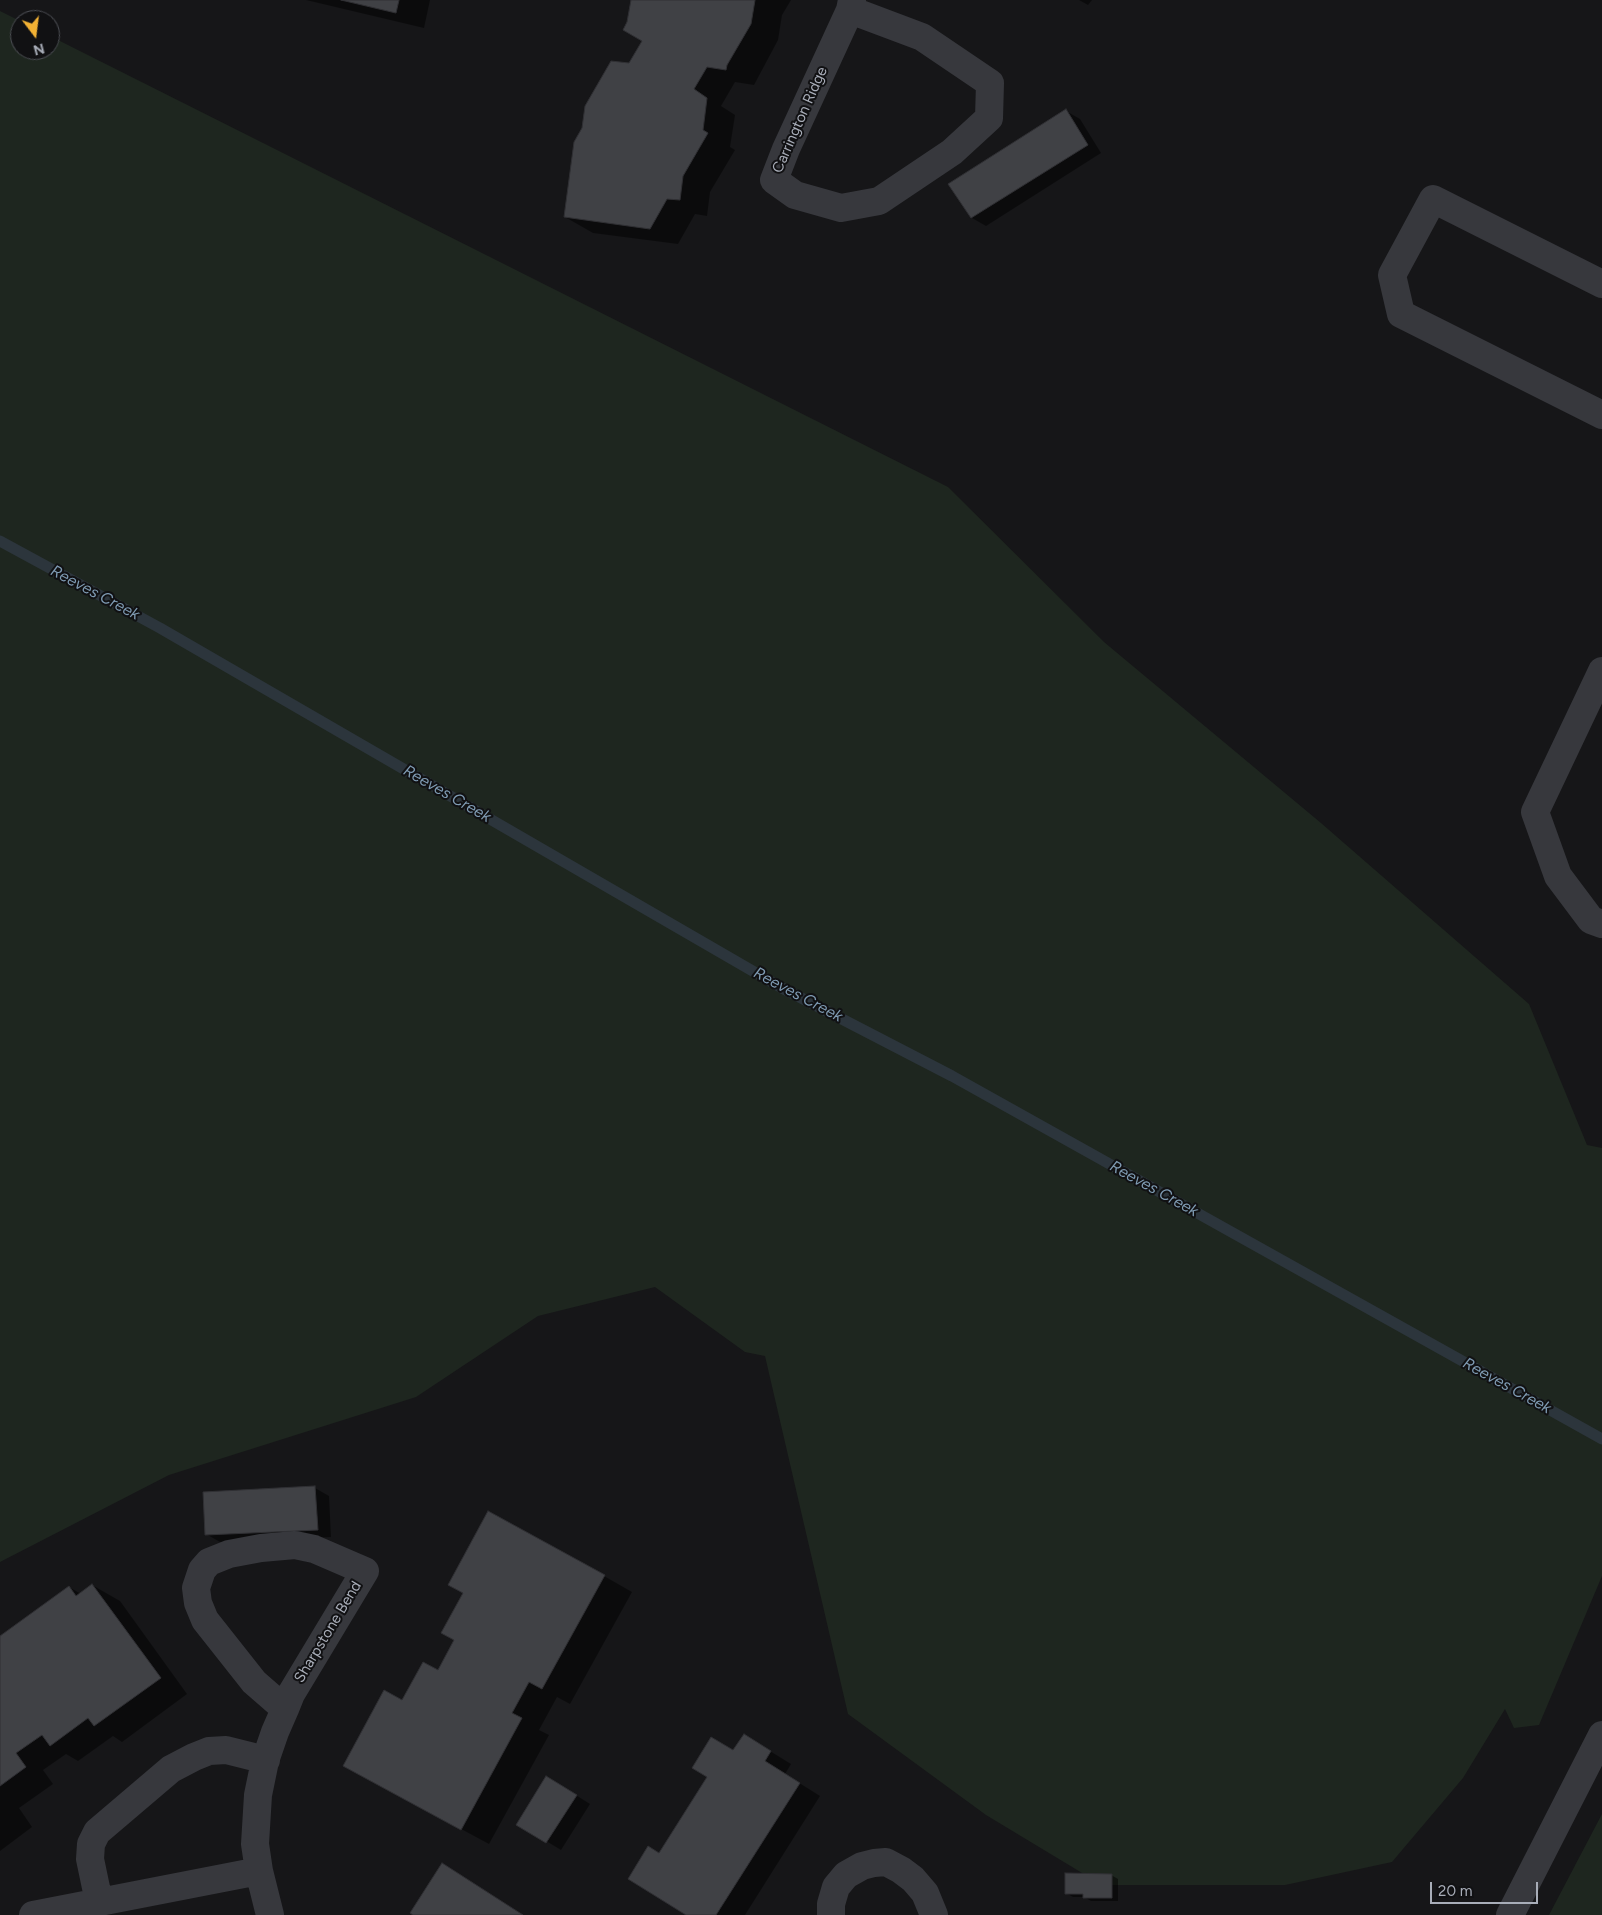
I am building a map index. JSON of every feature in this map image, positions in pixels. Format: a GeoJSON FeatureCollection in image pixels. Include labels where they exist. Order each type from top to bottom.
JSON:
{"type":"FeatureCollection","features":[{"type":"Feature","properties":{"kind":"street","name":"Carrington Ridge"},"geometry":{"type":"LineString","coordinates":[[851,5],[922,37],[990,83],[989,118],[952,152],[879,201],[842,208],[795,195],[774,180],[786,149],[851,5]]}},
{"type":"Feature","properties":{"kind":"street"},"geometry":{"type":"LineString","coordinates":[[1600,278],[1433,199],[1392,275],[1401,314],[1602,415]]}},
{"type":"Feature","properties":{"kind":"street"},"geometry":{"type":"LineString","coordinates":[[1602,671],[1536,812],[1558,876],[1592,920],[1602,924]]}},
{"type":"Feature","properties":{"kind":"street","name":"Sharpstone Bend"},"geometry":{"type":"LineString","coordinates":[[270,1915],[259,1871],[255,1844],[258,1795],[266,1760],[275,1732],[285,1709],[291,1694],[365,1571],[314,1549],[295,1545],[237,1552],[209,1562],[202,1570],[196,1588],[198,1602],[205,1620],[254,1682],[285,1709]]}},
{"type":"Feature","properties":{"kind":"street"},"geometry":{"type":"LineString","coordinates":[[1510,1915],[1602,1735]]}},
{"type":"Feature","properties":{"kind":"street"},"geometry":{"type":"LineString","coordinates":[[99,1902],[90,1860],[91,1844],[97,1832],[171,1769],[209,1751],[226,1750],[266,1760]]}},
{"type":"Feature","properties":{"kind":"street"},"geometry":{"type":"LineString","coordinates":[[832,1915],[831,1904],[836,1888],[846,1875],[862,1866],[886,1862],[914,1879],[925,1893],[934,1915]]}},
{"type":"Feature","properties":{"kind":"street"},"geometry":{"type":"LineString","coordinates":[[33,1915],[259,1871]]}},
{"type":"Feature","properties":{"kind":"shaded area"},"geometry":{"type":"Polygon","coordinates":[[[0,11],[10,16],[10,60],[60,60],[60,41],[948,487],[1104,642],[1321,823],[1529,1004],[1587,1145],[1602,1148],[1602,1576],[1539,1725],[1514,1728],[1505,1709],[1463,1778],[1392,1862],[1285,1885],[1102,1885],[986,1815],[848,1714],[765,1356],[745,1352],[655,1287],[538,1316],[416,1397],[169,1475],[0,1562],[0,11]]]}},
{"type":"Feature","properties":{"kind":"shaded area"},"geometry":{"type":"Polygon","coordinates":[[[1602,1814],[1602,1915],[1549,1915],[1602,1814]]]}},
{"type":"Feature","properties":{"kind":"building"},"geometry":{"type":"Polygon","coordinates":[[[341,0],[399,0],[396,13],[341,0]]]}},
{"type":"Feature","properties":{"kind":"building"},"geometry":{"type":"Polygon","coordinates":[[[631,0],[755,0],[751,24],[727,65],[726,70],[707,67],[694,89],[707,98],[703,130],[708,133],[683,176],[680,200],[667,199],[650,229],[564,217],[574,142],[582,128],[585,106],[611,61],[629,63],[642,41],[623,30],[627,22],[631,0]]]}},
{"type":"Feature","properties":{"kind":"building"},"geometry":{"type":"Polygon","coordinates":[[[1066,109],[1088,145],[971,218],[948,184],[1066,109]]]}},
{"type":"Feature","properties":{"kind":"building"},"geometry":{"type":"Polygon","coordinates":[[[315,1486],[318,1530],[205,1535],[203,1492],[315,1486]]]}},
{"type":"Feature","properties":{"kind":"building"},"geometry":{"type":"Polygon","coordinates":[[[488,1511],[605,1575],[542,1689],[529,1682],[512,1713],[522,1718],[461,1830],[343,1766],[384,1690],[402,1700],[423,1662],[438,1670],[454,1640],[441,1633],[463,1593],[448,1585],[488,1511]]]}},
{"type":"Feature","properties":{"kind":"building"},"geometry":{"type":"Polygon","coordinates":[[[92,1584],[161,1678],[94,1726],[88,1718],[50,1746],[42,1735],[16,1753],[26,1767],[0,1786],[0,1636],[69,1586],[76,1596],[92,1584]]]}},
{"type":"Feature","properties":{"kind":"building"},"geometry":{"type":"Polygon","coordinates":[[[744,1734],[771,1751],[765,1761],[800,1783],[716,1915],[686,1915],[628,1879],[648,1846],[659,1853],[707,1777],[692,1768],[711,1737],[733,1750],[744,1734]]]}},
{"type":"Feature","properties":{"kind":"building"},"geometry":{"type":"Polygon","coordinates":[[[546,1776],[577,1795],[546,1843],[516,1825],[546,1776]]]}},
{"type":"Feature","properties":{"kind":"building"},"geometry":{"type":"Polygon","coordinates":[[[442,1863],[523,1915],[413,1915],[410,1913],[442,1863]]]}},
{"type":"Feature","properties":{"kind":"building"},"geometry":{"type":"Polygon","coordinates":[[[1065,1873],[1112,1874],[1112,1898],[1083,1898],[1083,1894],[1065,1894],[1065,1873]]]}},
{"type":"Feature","properties":{"kind":"waterway","name":"Reeves Creek"},"geometry":{"type":"LineString","coordinates":[[0,541],[160,628],[782,988],[952,1076],[1602,1439]]}}]}
